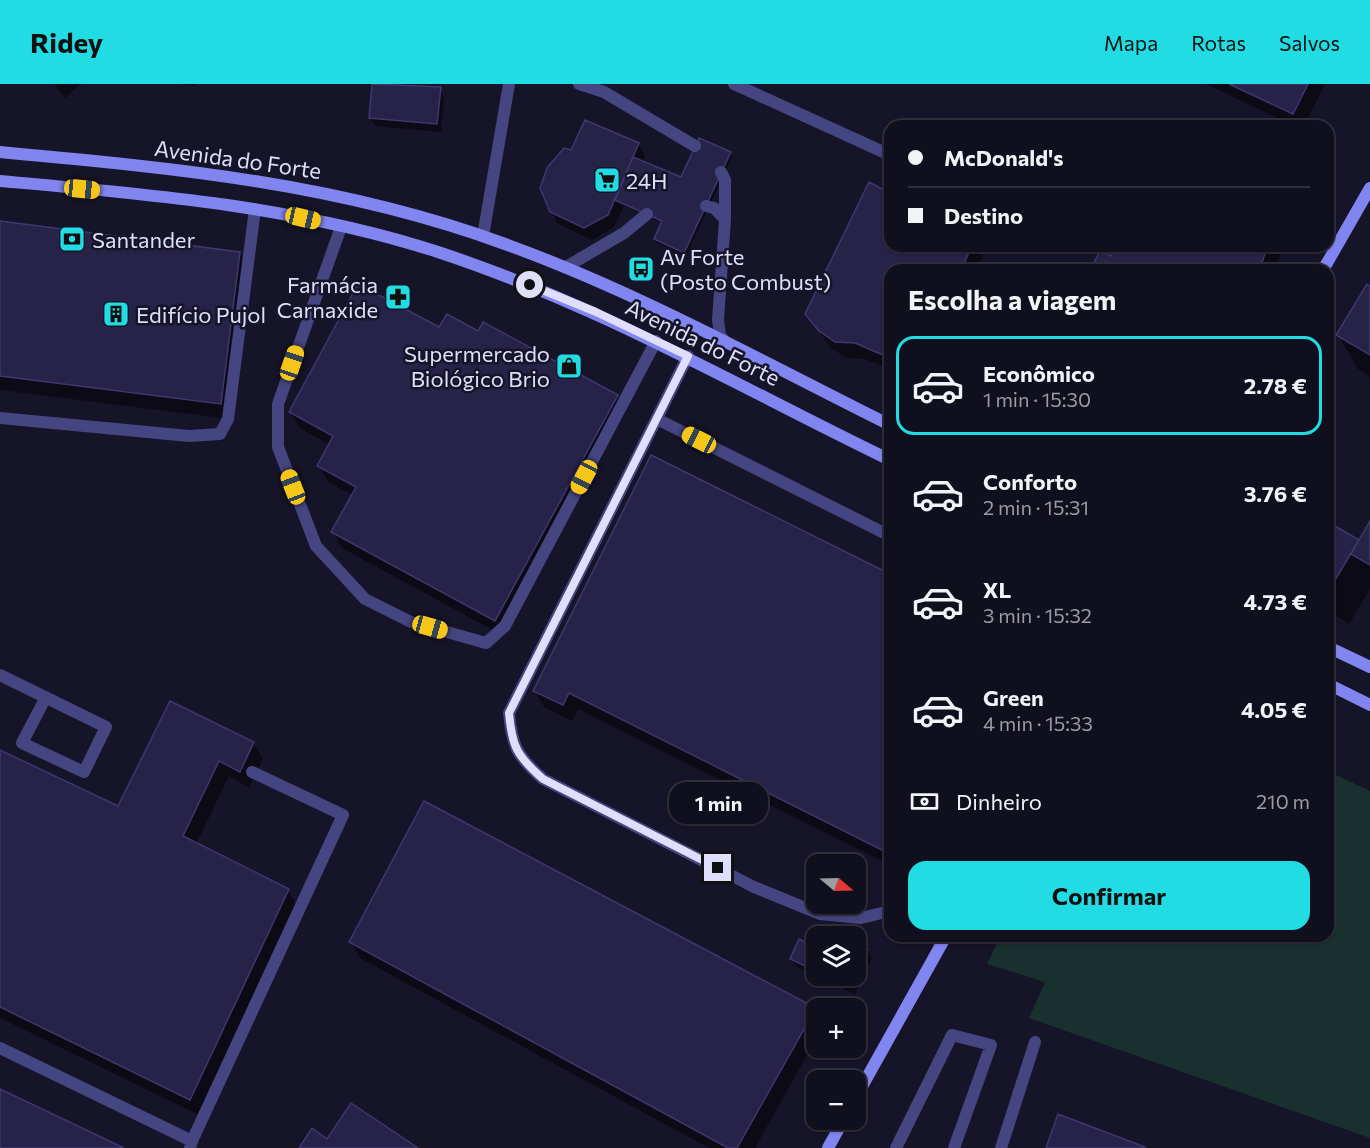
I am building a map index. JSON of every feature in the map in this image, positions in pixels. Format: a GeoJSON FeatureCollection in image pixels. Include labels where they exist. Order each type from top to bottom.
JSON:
{"type":"FeatureCollection","features":[{"type":"Feature","properties":{"kind":"street"},"geometry":{"type":"LineString","coordinates":[[483,237],[509,84]]}},
{"type":"Feature","properties":{"kind":"street"},"geometry":{"type":"LineString","coordinates":[[579,84],[604,92],[695,146]]}},
{"type":"Feature","properties":{"kind":"street"},"geometry":{"type":"LineString","coordinates":[[734,84],[884,152]]}},
{"type":"Feature","properties":{"kind":"street","name":"Avenida do Forte"},"geometry":{"type":"LineString","coordinates":[[0,152],[196,171],[268,181],[367,203],[483,237],[597,280],[884,422]]}},
{"type":"Feature","properties":{"kind":"street"},"geometry":{"type":"LineString","coordinates":[[721,172],[725,180],[718,320],[720,335],[726,343]]}},
{"type":"Feature","properties":{"kind":"street","name":"Avenida do Forte"},"geometry":{"type":"LineString","coordinates":[[0,181],[255,209],[408,244],[498,273],[596,312],[688,356],[884,457]]}},
{"type":"Feature","properties":{"kind":"street"},"geometry":{"type":"LineString","coordinates":[[1334,250],[1370,188]]}},
{"type":"Feature","properties":{"kind":"street"},"geometry":{"type":"LineString","coordinates":[[706,206],[714,208],[724,219]]}},
{"type":"Feature","properties":{"kind":"street"},"geometry":{"type":"LineString","coordinates":[[0,418],[189,436],[220,434],[228,419],[255,209]]}},
{"type":"Feature","properties":{"kind":"street"},"geometry":{"type":"LineString","coordinates":[[566,267],[624,232],[647,214]]}},
{"type":"Feature","properties":{"kind":"street"},"geometry":{"type":"LineString","coordinates":[[341,227],[278,404],[278,447],[316,546],[365,599],[411,622],[486,643],[505,626],[656,341]]}},
{"type":"Feature","properties":{"kind":"street"},"geometry":{"type":"LineString","coordinates":[[688,356],[509,713],[512,741],[522,760],[543,779],[754,886],[820,914],[861,918],[884,912]]}},
{"type":"Feature","properties":{"kind":"street"},"geometry":{"type":"LineString","coordinates":[[657,419],[884,533]]}},
{"type":"Feature","properties":{"kind":"street"},"geometry":{"type":"LineString","coordinates":[[1334,649],[1370,667]]}},
{"type":"Feature","properties":{"kind":"street"},"geometry":{"type":"LineString","coordinates":[[0,675],[45,697],[106,727],[84,772],[22,743],[45,697]]}},
{"type":"Feature","properties":{"kind":"street"},"geometry":{"type":"LineString","coordinates":[[1334,687],[1370,705]]}},
{"type":"Feature","properties":{"kind":"street"},"geometry":{"type":"LineString","coordinates":[[0,1048],[191,1144],[343,815],[252,772]]}},
{"type":"Feature","properties":{"kind":"street"},"geometry":{"type":"LineString","coordinates":[[866,1079],[943,942]]}},
{"type":"Feature","properties":{"kind":"street"},"geometry":{"type":"LineString","coordinates":[[896,1148],[952,1035],[990,1045],[954,1148]]}},
{"type":"Feature","properties":{"kind":"street"},"geometry":{"type":"LineString","coordinates":[[1001,1148],[1035,1042]]}},
{"type":"Feature","properties":{"kind":"street"},"geometry":{"type":"LineString","coordinates":[[828,1148],[838,1130]]}},
{"type":"Feature","properties":{"kind":"green space"},"geometry":{"type":"Polygon","coordinates":[[[1334,774],[1370,791],[1370,1138],[1029,1018],[1045,982],[987,964],[998,942],[1334,942],[1334,774]]]}},
{"type":"Feature","properties":{"kind":"building"},"geometry":{"type":"Polygon","coordinates":[[[372,84],[441,87],[437,124],[369,118],[372,84]]]}},
{"type":"Feature","properties":{"kind":"building"},"geometry":{"type":"Polygon","coordinates":[[[1229,84],[1308,84],[1293,114],[1229,84]]]}},
{"type":"Feature","properties":{"kind":"building"},"geometry":{"type":"Polygon","coordinates":[[[585,120],[639,143],[608,215],[584,228],[550,212],[540,188],[547,168],[564,148],[571,150],[585,120]]]}},
{"type":"Feature","properties":{"kind":"building"},"geometry":{"type":"Polygon","coordinates":[[[699,138],[731,152],[684,253],[654,239],[662,221],[615,200],[633,157],[681,177],[699,138]]]}},
{"type":"Feature","properties":{"kind":"building"},"geometry":{"type":"Polygon","coordinates":[[[869,182],[884,190],[884,252],[969,252],[964,264],[884,264],[884,355],[855,343],[835,342],[819,331],[805,314],[869,182]]]}},
{"type":"Feature","properties":{"kind":"building","name":"Edifício Pujol"},"geometry":{"type":"Polygon","coordinates":[[[0,221],[240,252],[221,404],[0,376],[0,221]]]}},
{"type":"Feature","properties":{"kind":"building"},"geometry":{"type":"Polygon","coordinates":[[[1099,252],[1111,256],[1113,252],[1266,252],[1262,262],[1266,264],[1093,264],[1099,252]]]}},
{"type":"Feature","properties":{"kind":"building"},"geometry":{"type":"Polygon","coordinates":[[[358,284],[439,327],[447,314],[478,331],[483,322],[618,395],[495,621],[331,532],[356,487],[317,466],[333,436],[289,412],[358,284]]]}},
{"type":"Feature","properties":{"kind":"building"},"geometry":{"type":"Polygon","coordinates":[[[1367,284],[1370,286],[1370,355],[1336,335],[1367,284]]]}},
{"type":"Feature","properties":{"kind":"building"},"geometry":{"type":"Polygon","coordinates":[[[651,455],[884,571],[884,851],[569,693],[563,705],[533,691],[651,455]]]}},
{"type":"Feature","properties":{"kind":"building"},"geometry":{"type":"Polygon","coordinates":[[[1370,521],[1370,565],[1351,554],[1370,521]]]}},
{"type":"Feature","properties":{"kind":"building"},"geometry":{"type":"Polygon","coordinates":[[[1334,525],[1359,540],[1334,582],[1334,525]]]}},
{"type":"Feature","properties":{"kind":"building"},"geometry":{"type":"Polygon","coordinates":[[[170,701],[254,742],[240,772],[219,761],[183,836],[289,889],[190,1100],[0,1007],[0,750],[118,806],[170,701]]]}},
{"type":"Feature","properties":{"kind":"building"},"geometry":{"type":"Polygon","coordinates":[[[424,801],[806,1003],[806,1026],[737,1148],[728,1148],[349,942],[424,801]]]}},
{"type":"Feature","properties":{"kind":"building"},"geometry":{"type":"Polygon","coordinates":[[[799,939],[806,942],[806,966],[790,959],[799,939]]]}},
{"type":"Feature","properties":{"kind":"building"},"geometry":{"type":"Polygon","coordinates":[[[0,1089],[124,1148],[0,1148],[0,1089]]]}},
{"type":"Feature","properties":{"kind":"building"},"geometry":{"type":"Polygon","coordinates":[[[351,1103],[418,1148],[299,1148],[312,1128],[327,1139],[351,1103]]]}},
{"type":"Feature","properties":{"kind":"building"},"geometry":{"type":"Polygon","coordinates":[[[1058,1114],[1145,1147],[1145,1148],[1046,1148],[1058,1114]]]}},
{"type":"Feature","properties":{"kind":"place","name":"24H"},"geometry":{"type":"Point","coordinates":[607,180]}},
{"type":"Feature","properties":{"kind":"place","name":"Santander"},"geometry":{"type":"Point","coordinates":[72,239]}},
{"type":"Feature","properties":{"kind":"place","name":"Av Forte (Posto Combust)"},"geometry":{"type":"Point","coordinates":[641,269]}},
{"type":"Feature","properties":{"kind":"place","name":"Farmácia Carnaxide"},"geometry":{"type":"Point","coordinates":[398,297]}},
{"type":"Feature","properties":{"kind":"place","name":"Edifício Pujol"},"geometry":{"type":"Point","coordinates":[116,314]}},
{"type":"Feature","properties":{"kind":"place","name":"Supermercado Biológico Brio"},"geometry":{"type":"Point","coordinates":[569,366]}},
{"type":"Feature","properties":{"kind":"route"},"geometry":{"type":"LineString","coordinates":[[530,285],[596,312],[688,356],[509,713],[512,741],[522,760],[543,779],[718,868]]}}]}
